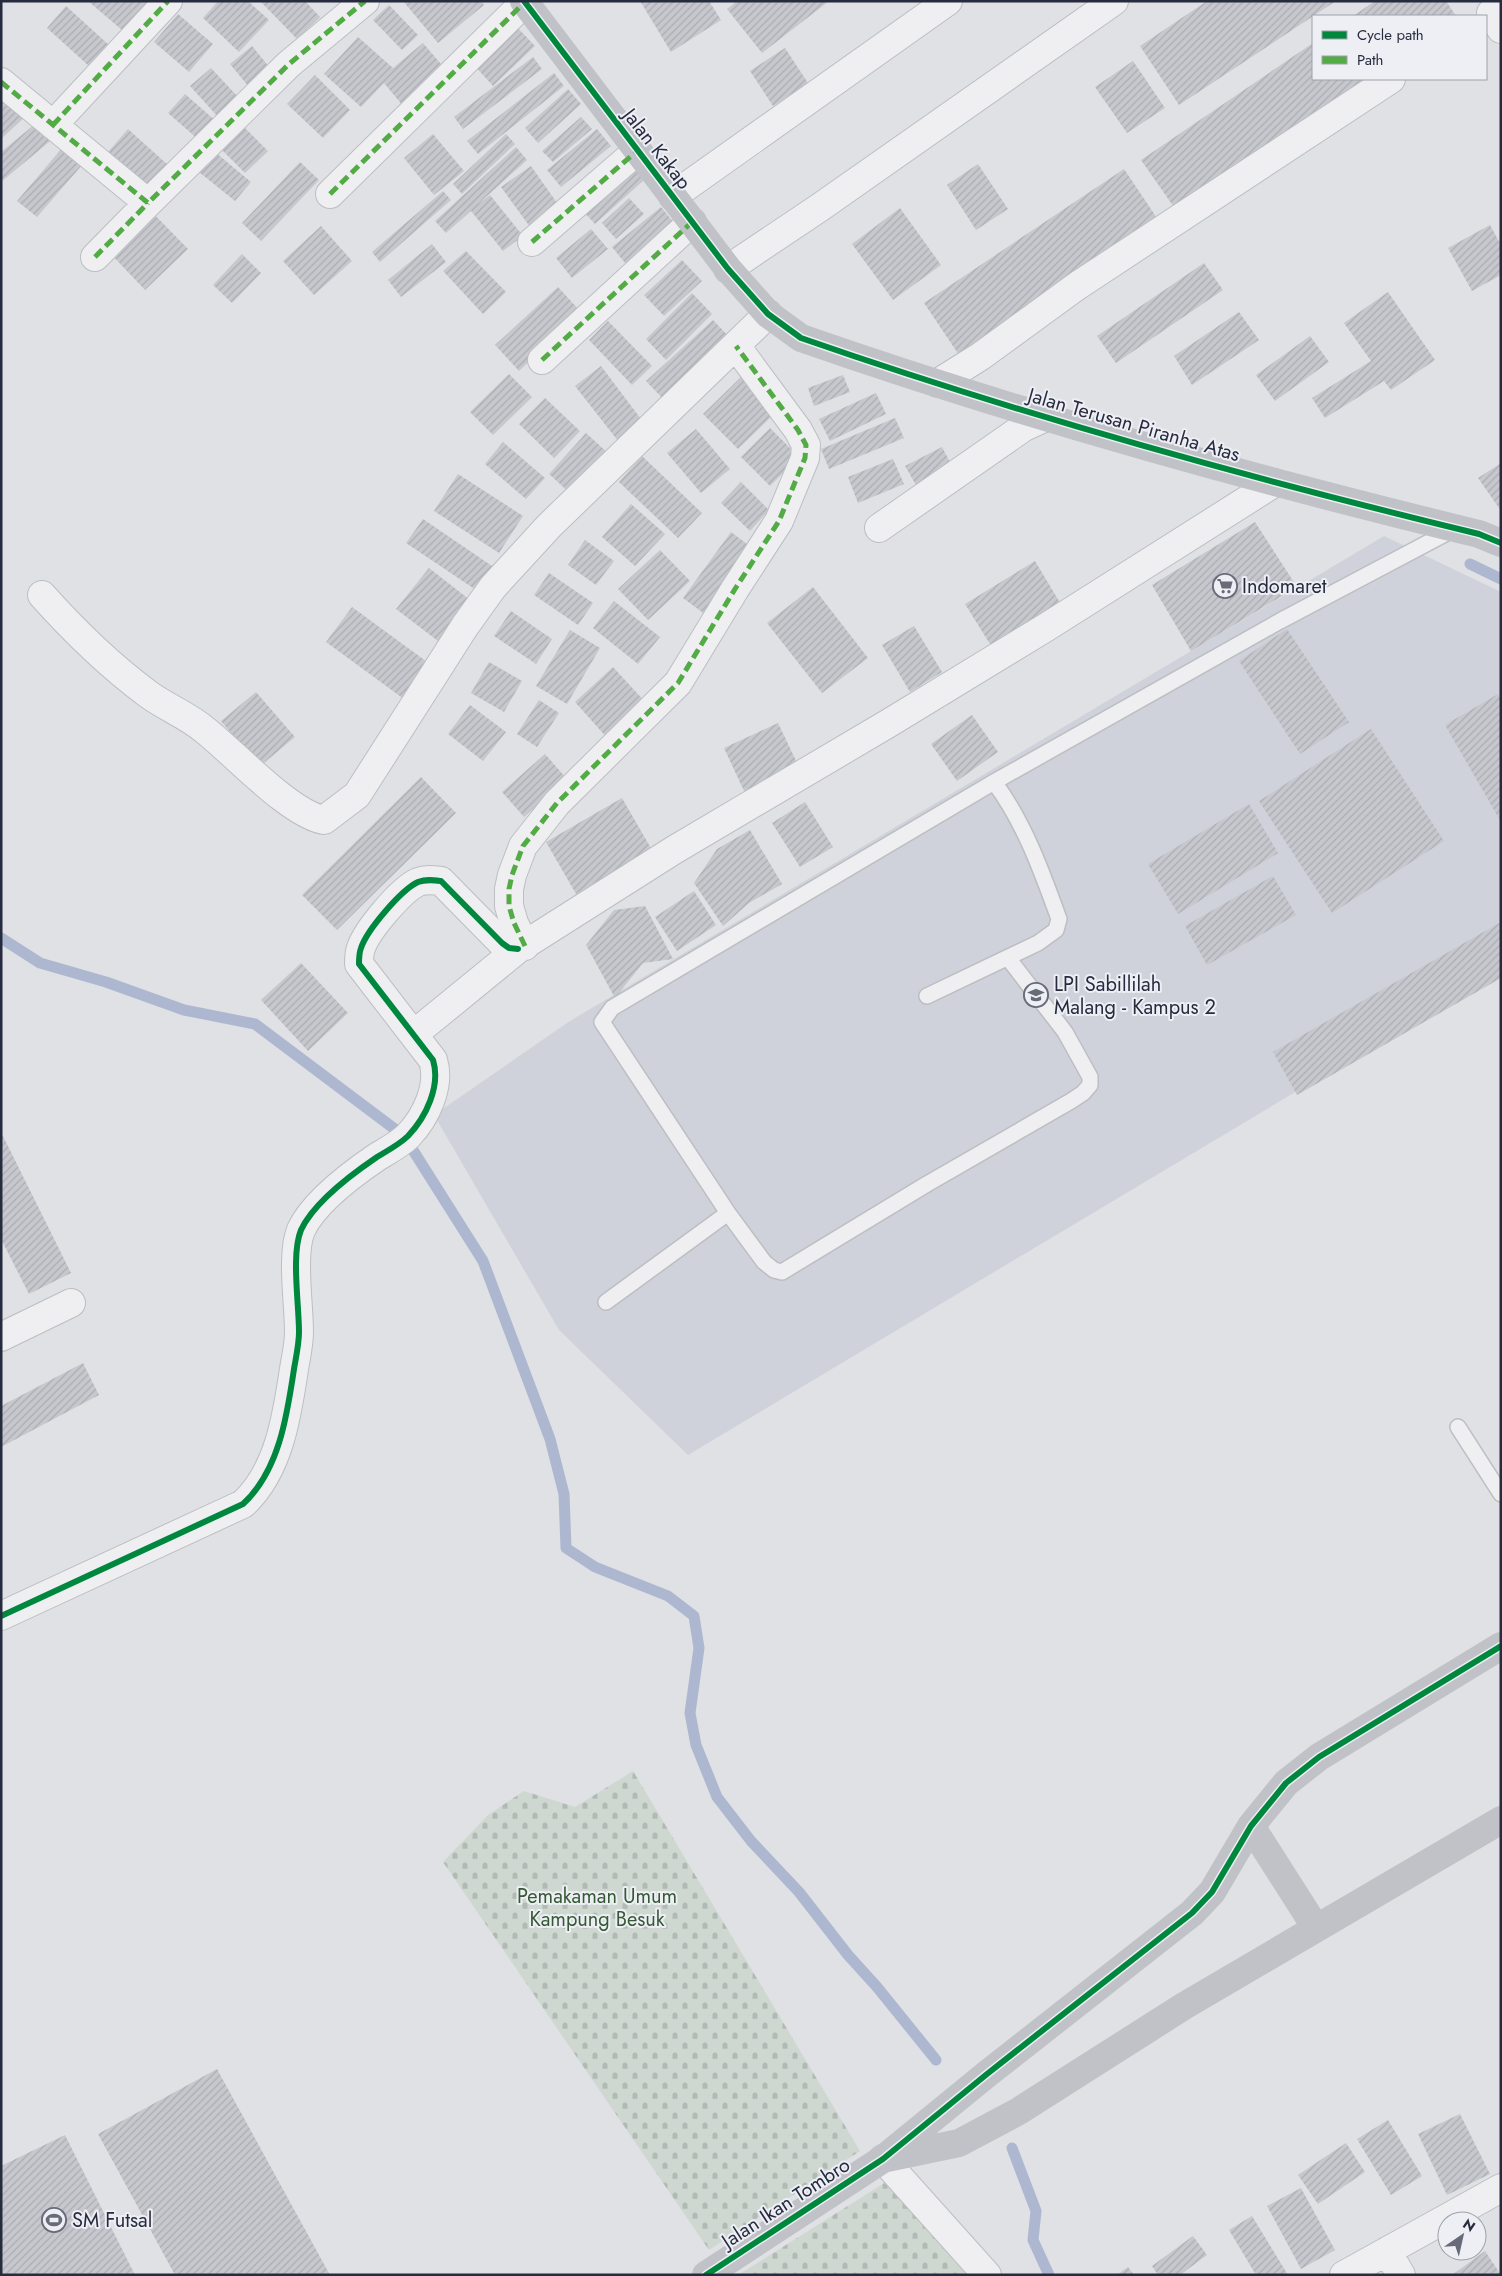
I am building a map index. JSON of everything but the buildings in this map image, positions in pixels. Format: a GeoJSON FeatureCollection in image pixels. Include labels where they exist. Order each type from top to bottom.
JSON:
{"type":"FeatureCollection","features":[{"type":"Feature","properties":{"kind":"street"},"geometry":{"type":"LineString","coordinates":[[53,125],[168,1]]}},
{"type":"Feature","properties":{"kind":"street"},"geometry":{"type":"LineString","coordinates":[[95,257],[289,64],[365,1]]}},
{"type":"Feature","properties":{"kind":"street"},"geometry":{"type":"LineString","coordinates":[[673,196],[948,1]]}},
{"type":"Feature","properties":{"kind":"street"},"geometry":{"type":"LineString","coordinates":[[728,269],[819,208],[1114,1]]}},
{"type":"Feature","properties":{"kind":"street"},"geometry":{"type":"LineString","coordinates":[[330,194],[525,2]]}},
{"type":"Feature","properties":{"kind":"street","name":"Jalan Kakap"},"geometry":{"type":"LineString","coordinates":[[525,2],[728,269],[768,314]]}},
{"type":"Feature","properties":{"kind":"street"},"geometry":{"type":"LineString","coordinates":[[938,382],[981,356],[1077,286],[1388,80]]}},
{"type":"Feature","properties":{"kind":"street"},"geometry":{"type":"LineString","coordinates":[[1,82],[148,203]]}},
{"type":"Feature","properties":{"kind":"street"},"geometry":{"type":"LineString","coordinates":[[532,242],[638,151]]}},
{"type":"Feature","properties":{"kind":"street"},"geometry":{"type":"LineString","coordinates":[[542,360],[692,222]]}},
{"type":"Feature","properties":{"kind":"street"},"geometry":{"type":"LineString","coordinates":[[42,595],[76,634],[121,672],[150,695],[206,730],[268,785],[314,818],[324,820],[357,795],[465,626],[493,587],[549,526],[768,314]]}},
{"type":"Feature","properties":{"kind":"street","name":"Jalan Terusan Piranha Atas"},"geometry":{"type":"LineString","coordinates":[[768,314],[801,338],[938,382],[1274,483],[1479,534],[1501,543]]}},
{"type":"Feature","properties":{"kind":"street"},"geometry":{"type":"LineString","coordinates":[[522,947],[509,906],[509,889],[523,846],[557,803],[678,683],[734,590],[779,521],[805,458],[806,445],[798,430],[736,346]]}},
{"type":"Feature","properties":{"kind":"street"},"geometry":{"type":"LineString","coordinates":[[879,528],[1024,427],[1048,416]]}},
{"type":"Feature","properties":{"kind":"street"},"geometry":{"type":"LineString","coordinates":[[414,1034],[522,947],[674,850],[1046,628],[1274,483]]}},
{"type":"Feature","properties":{"kind":"street"},"geometry":{"type":"LineString","coordinates":[[1,1616],[243,1504],[257,1489],[268,1470],[282,1434],[292,1385],[299,1334],[297,1250],[301,1231],[318,1207],[337,1188],[370,1162],[408,1137],[430,1102],[435,1081],[433,1060],[359,964],[363,943],[387,911],[403,893],[418,882],[430,879],[441,881],[502,943],[509,948],[522,947]]}},
{"type":"Feature","properties":{"kind":"street"},"geometry":{"type":"LineString","coordinates":[[1,1337],[70,1303]]}},
{"type":"Feature","properties":{"kind":"street","name":"Jalan Ikan Tombro"},"geometry":{"type":"LineString","coordinates":[[706,2275],[883,2159],[987,2074],[1192,1913],[1212,1892],[1251,1826],[1286,1783],[1319,1757],[1501,1646]]}},
{"type":"Feature","properties":{"kind":"street"},"geometry":{"type":"LineString","coordinates":[[883,2159],[959,2143],[1019,2110],[1184,2006],[1262,1962],[1316,1928],[1501,1820]]}},
{"type":"Feature","properties":{"kind":"street"},"geometry":{"type":"LineString","coordinates":[[1251,1826],[1316,1928]]}},
{"type":"Feature","properties":{"kind":"street"},"geometry":{"type":"LineString","coordinates":[[883,2159],[988,2275]]}},
{"type":"Feature","properties":{"kind":"street"},"geometry":{"type":"LineString","coordinates":[[1344,2275],[1501,2188]]}},
{"type":"Feature","properties":{"kind":"street"},"geometry":{"type":"LineString","coordinates":[[1387,2251],[1401,2275]]}},
{"type":"Feature","properties":{"kind":"lane"},"geometry":{"type":"LineString","coordinates":[[1008,958],[1064,1032],[1090,1077],[1090,1085],[1083,1093],[927,1184],[782,1272],[774,1270],[764,1262],[728,1213],[602,1022],[604,1016],[612,1008],[994,782],[1280,621],[1455,528]]}},
{"type":"Feature","properties":{"kind":"lane"},"geometry":{"type":"LineString","coordinates":[[928,996],[1008,958],[1056,930],[1059,919],[1034,855],[1012,808],[994,782]]}},
{"type":"Feature","properties":{"kind":"lane"},"geometry":{"type":"LineString","coordinates":[[606,1302],[728,1213]]}},
{"type":"Feature","properties":{"kind":"lane"},"geometry":{"type":"LineString","coordinates":[[1458,1427],[1501,1494]]}},
{"type":"Feature","properties":{"kind":"shaded area","name":"LPI Sabillilah Malang - Kampus 2"},"geometry":{"type":"Polygon","coordinates":[[[1384,536],[1501,592],[1501,969],[688,1455],[559,1330],[434,1115],[570,1021],[1384,536]]]}},
{"type":"Feature","properties":{"kind":"green space","name":"Pemakaman Umum Kampung Besuk"},"geometry":{"type":"Polygon","coordinates":[[[633,1771],[860,2151],[709,2250],[443,1862],[488,1815],[524,1791],[575,1807],[633,1771]]]}},
{"type":"Feature","properties":{"kind":"green space"},"geometry":{"type":"Polygon","coordinates":[[[905,2170],[989,2275],[738,2275],[905,2170]]]}},
{"type":"Feature","properties":{"kind":"waterway"},"geometry":{"type":"LineString","coordinates":[[1470,564],[1501,579]]}},
{"type":"Feature","properties":{"kind":"waterway"},"geometry":{"type":"LineString","coordinates":[[1,938],[40,963],[106,982],[184,1010],[255,1024],[404,1136],[483,1261],[550,1439],[564,1494],[566,1548],[595,1567],[668,1596],[694,1616],[699,1648],[690,1713],[696,1745],[717,1797],[751,1841],[799,1892],[848,1955],[877,1987],[936,2060]]}},
{"type":"Feature","properties":{"kind":"waterway"},"geometry":{"type":"LineString","coordinates":[[1012,2148],[1036,2211],[1033,2240],[1049,2275]]}},
{"type":"Feature","properties":{"kind":"marked path"},"geometry":{"type":"LineString","coordinates":[[53,125],[168,1]]}},
{"type":"Feature","properties":{"kind":"marked path"},"geometry":{"type":"LineString","coordinates":[[1,82],[148,203],[289,64],[365,1]]}},
{"type":"Feature","properties":{"kind":"marked path"},"geometry":{"type":"LineString","coordinates":[[330,194],[525,2]]}},
{"type":"Feature","properties":{"kind":"marked path"},"geometry":{"type":"LineString","coordinates":[[532,242],[637,151]]}},
{"type":"Feature","properties":{"kind":"marked path"},"geometry":{"type":"LineString","coordinates":[[95,257],[148,203]]}},
{"type":"Feature","properties":{"kind":"marked path"},"geometry":{"type":"LineString","coordinates":[[542,360],[692,222]]}},
{"type":"Feature","properties":{"kind":"marked path"},"geometry":{"type":"LineString","coordinates":[[525,946],[514,923],[509,906],[509,889],[512,875],[523,846],[557,803],[678,683],[779,521],[805,458],[806,445],[798,430],[736,346]]}},
{"type":"Feature","properties":{"kind":"cycle path"},"geometry":{"type":"LineString","coordinates":[[524,1],[728,269],[768,314],[801,338],[968,393],[1138,444],[1308,491],[1479,534],[1501,543]]}},
{"type":"Feature","properties":{"kind":"cycle path"},"geometry":{"type":"LineString","coordinates":[[1,1616],[243,1504],[265,1476],[273,1459],[284,1424],[298,1346],[296,1252],[301,1230],[315,1209],[334,1189],[408,1136],[421,1120],[433,1090],[435,1080],[433,1060],[359,964],[359,954],[364,940],[377,921],[411,886],[424,880],[441,881],[502,943],[509,948],[518,949]]}},
{"type":"Feature","properties":{"kind":"cycle path"},"geometry":{"type":"LineString","coordinates":[[706,2275],[883,2159],[987,2074],[1192,1913],[1212,1892],[1251,1826],[1286,1783],[1319,1757],[1501,1646]]}},
{"type":"Feature","properties":{"kind":"place","name":"Indomaret"},"geometry":{"type":"Point","coordinates":[1225,586]}},
{"type":"Feature","properties":{"kind":"place","name":"LPI Sabillilah Malang - Kampus 2"},"geometry":{"type":"Point","coordinates":[1036,995]}},
{"type":"Feature","properties":{"kind":"place","name":"SM Futsal"},"geometry":{"type":"Point","coordinates":[54,2220]}}]}
